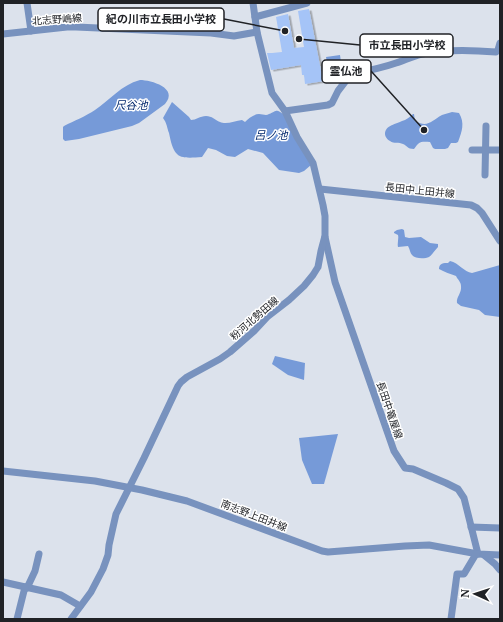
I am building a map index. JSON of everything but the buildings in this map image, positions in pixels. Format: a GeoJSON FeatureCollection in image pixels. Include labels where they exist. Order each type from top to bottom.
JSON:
{"type":"FeatureCollection","features":[{"type":"Feature","properties":{"kind":"street"},"geometry":{"type":"LineString","coordinates":[[27,3],[31,31]]}},
{"type":"Feature","properties":{"kind":"street","name":"粉河北勢田線"},"geometry":{"type":"LineString","coordinates":[[71,619],[91,592],[103,569],[108,555],[116,514],[178,386],[187,377],[230,352],[254,331],[267,317],[304,286],[318,267],[325,236],[325,216],[320,189],[313,163],[297,137],[285,111],[272,93],[257,32],[253,3]]}},
{"type":"Feature","properties":{"kind":"street"},"geometry":{"type":"LineString","coordinates":[[255,17],[307,3]]}},
{"type":"Feature","properties":{"kind":"street","name":"北志野嶋線"},"geometry":{"type":"LineString","coordinates":[[3,34],[67,27],[211,33],[234,36],[257,32]]}},
{"type":"Feature","properties":{"kind":"street"},"geometry":{"type":"LineString","coordinates":[[285,111],[328,105],[332,103],[338,91],[351,74],[381,68],[414,56],[437,51],[496,52],[500,43]]}},
{"type":"Feature","properties":{"kind":"street"},"geometry":{"type":"LineString","coordinates":[[485,175],[486,126]]}},
{"type":"Feature","properties":{"kind":"street"},"geometry":{"type":"LineString","coordinates":[[472,150],[500,150]]}},
{"type":"Feature","properties":{"kind":"street","name":"長田中上田井線"},"geometry":{"type":"LineString","coordinates":[[320,189],[471,205],[482,213],[500,241]]}},
{"type":"Feature","properties":{"kind":"street","name":"長田中篭屋線"},"geometry":{"type":"LineString","coordinates":[[325,236],[335,282],[394,451],[405,468],[413,469],[458,489],[464,498],[479,554]]}},
{"type":"Feature","properties":{"kind":"street","name":"南志野上田井線"},"geometry":{"type":"LineString","coordinates":[[3,471],[95,481],[186,501],[322,551],[328,552],[429,545],[479,554],[500,555]]}},
{"type":"Feature","properties":{"kind":"street"},"geometry":{"type":"LineString","coordinates":[[472,527],[500,528]]}},
{"type":"Feature","properties":{"kind":"street"},"geometry":{"type":"LineString","coordinates":[[17,619],[26,587],[35,571],[39,554]]}},
{"type":"Feature","properties":{"kind":"street"},"geometry":{"type":"LineString","coordinates":[[451,619],[457,574],[464,574],[479,554],[496,564],[500,570]]}},
{"type":"Feature","properties":{"kind":"street"},"geometry":{"type":"LineString","coordinates":[[3,582],[61,595],[80,606]]}},
{"type":"Feature","properties":{"kind":"water"},"geometry":{"type":"Polygon","coordinates":[[[340,55],[343,76],[330,78],[326,57],[340,55]]]}},
{"type":"Feature","properties":{"kind":"water","name":"尺谷池"},"geometry":{"type":"Polygon","coordinates":[[[140,80],[156,83],[166,89],[169,94],[165,104],[139,123],[132,126],[79,139],[65,141],[63,139],[64,126],[91,112],[127,85],[140,80]]]}},
{"type":"Feature","properties":{"kind":"water","name":"呂ノ池"},"geometry":{"type":"Polygon","coordinates":[[[172,102],[191,120],[208,116],[225,123],[242,120],[245,122],[257,114],[267,115],[279,111],[284,115],[311,165],[299,173],[279,170],[263,153],[248,149],[235,157],[227,156],[216,150],[208,148],[202,157],[182,157],[175,152],[173,148],[163,118],[172,102]]]}},
{"type":"Feature","properties":{"kind":"water"},"geometry":{"type":"Polygon","coordinates":[[[452,112],[459,113],[461,117],[461,134],[458,142],[451,143],[448,148],[445,149],[435,149],[430,142],[422,142],[412,149],[401,143],[392,142],[385,134],[389,127],[413,114],[415,121],[426,124],[442,115],[452,112]]]}},
{"type":"Feature","properties":{"kind":"water"},"geometry":{"type":"Polygon","coordinates":[[[402,229],[404,230],[405,237],[421,237],[430,243],[438,244],[438,247],[429,257],[420,258],[413,256],[408,246],[398,247],[398,235],[394,232],[402,229]]]}},
{"type":"Feature","properties":{"kind":"water"},"geometry":{"type":"Polygon","coordinates":[[[450,261],[472,273],[500,265],[500,317],[485,315],[479,310],[461,306],[457,303],[461,288],[460,282],[456,276],[439,269],[441,264],[448,263],[450,261]]]}},
{"type":"Feature","properties":{"kind":"water"},"geometry":{"type":"Polygon","coordinates":[[[275,356],[305,363],[304,380],[288,375],[272,364],[275,356]]]}},
{"type":"Feature","properties":{"kind":"water"},"geometry":{"type":"Polygon","coordinates":[[[338,434],[324,484],[312,484],[302,460],[299,438],[338,434]]]}},
{"type":"Feature","properties":{"kind":"place","name":"紀の川市立長田小学校"},"geometry":{"type":"Point","coordinates":[285,31]}},
{"type":"Feature","properties":{"kind":"place","name":"市立長田小学校"},"geometry":{"type":"Point","coordinates":[299,39]}},
{"type":"Feature","properties":{"kind":"place","name":"霊仏池"},"geometry":{"type":"Point","coordinates":[424,130]}}]}
